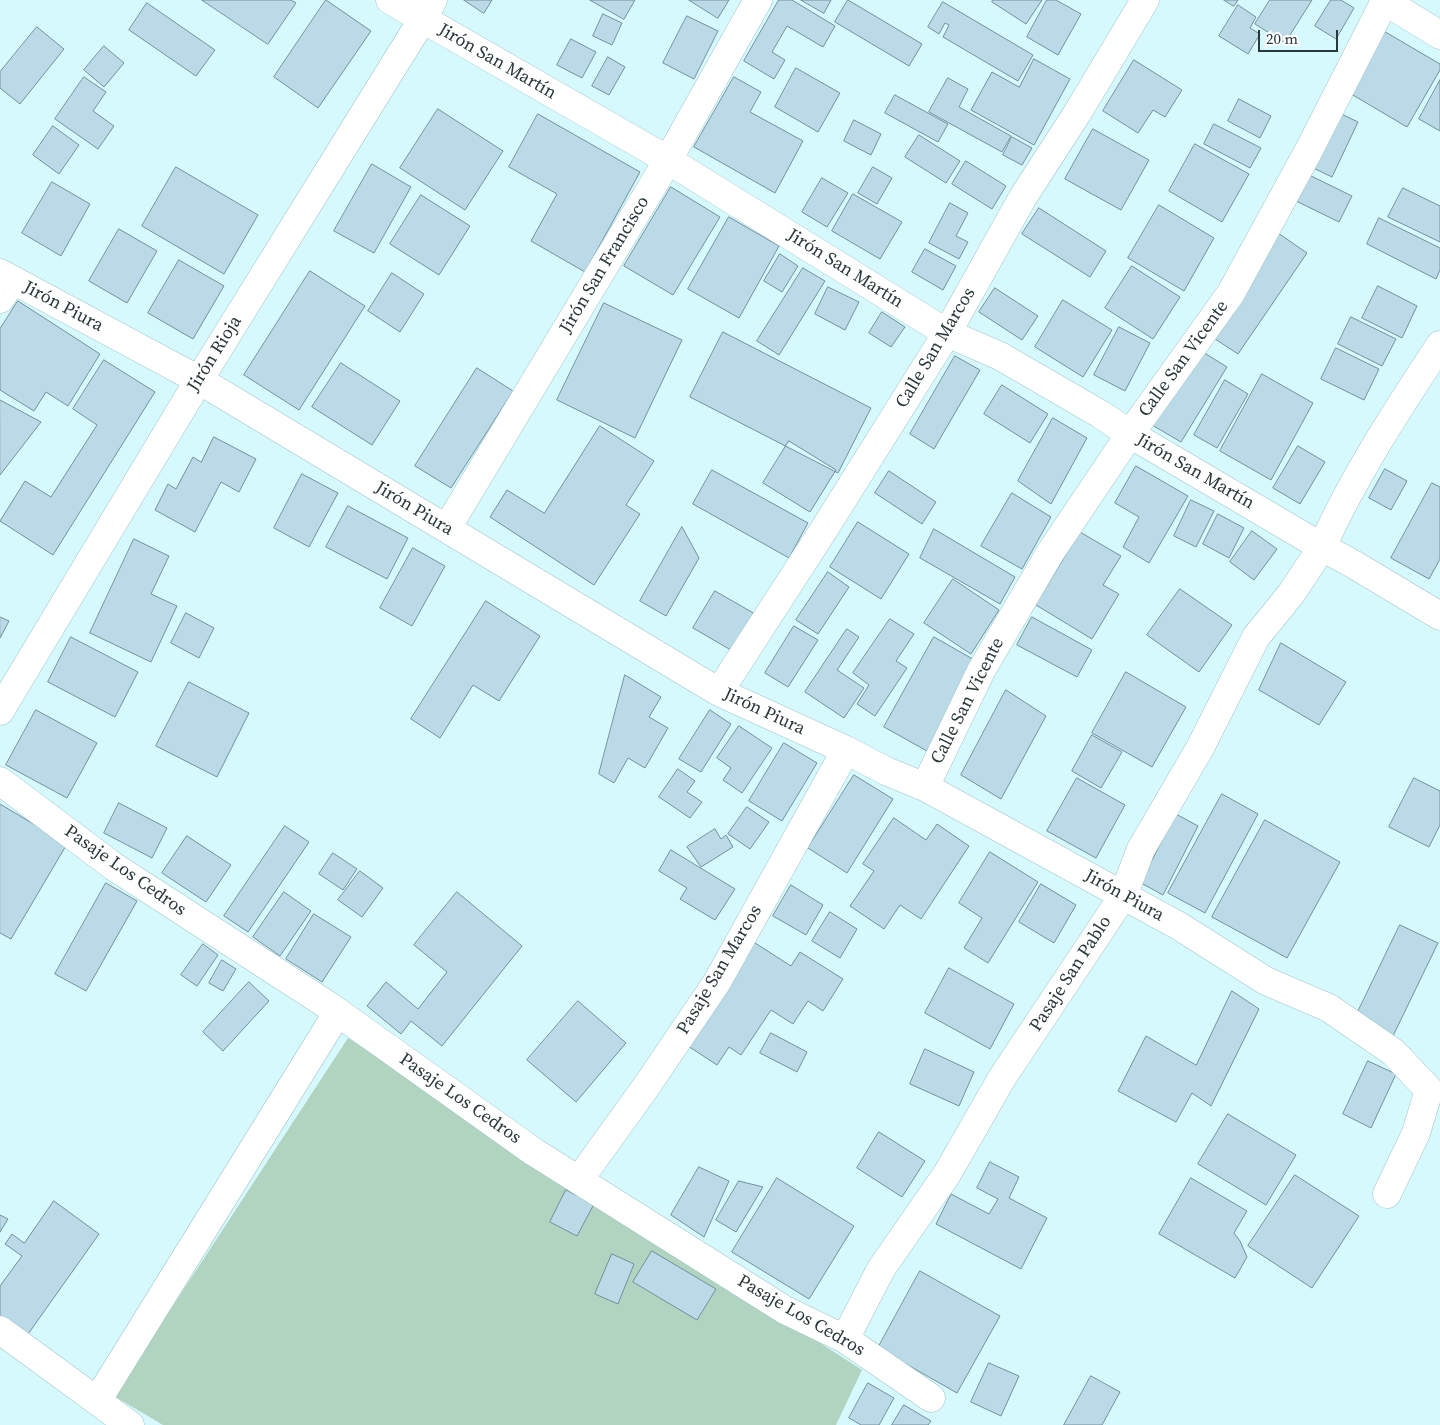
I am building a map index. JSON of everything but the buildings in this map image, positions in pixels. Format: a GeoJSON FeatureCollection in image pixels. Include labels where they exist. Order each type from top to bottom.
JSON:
{"type":"FeatureCollection","features":[{"type":"Feature","properties":{"kind":"street","name":"Jirón San Martín"},"geometry":{"type":"LineString","coordinates":[[390,0],[428,10],[948,332],[1000,356],[1440,616]]}},
{"type":"Feature","properties":{"kind":"street","name":"Jirón San Francisco"},"geometry":{"type":"LineString","coordinates":[[447,528],[668,160],[758,0]]}},
{"type":"Feature","properties":{"kind":"street","name":"Calle San Marcos"},"geometry":{"type":"LineString","coordinates":[[719,692],[824,531],[948,332],[1023,197],[1078,112],[1145,0]]}},
{"type":"Feature","properties":{"kind":"street"},"geometry":{"type":"LineString","coordinates":[[1384,1],[1440,34]]}},
{"type":"Feature","properties":{"kind":"street","name":"Calle San Vicente"},"geometry":{"type":"LineString","coordinates":[[925,787],[986,662],[1050,553],[1130,434],[1232,293],[1309,150],[1384,1]]}},
{"type":"Feature","properties":{"kind":"street","name":"Jirón Rioja"},"geometry":{"type":"LineString","coordinates":[[0,711],[198,380],[428,10]]}},
{"type":"Feature","properties":{"kind":"street","name":"Jirón Piura"},"geometry":{"type":"LineString","coordinates":[[4,284],[198,380],[719,692],[846,750],[886,771],[925,787],[1180,926],[1266,981],[1329,1008],[1393,1052],[1429,1090],[1416,1133],[1387,1194]]}},
{"type":"Feature","properties":{"kind":"street","name":"Pasaje San Pablo"},"geometry":{"type":"LineString","coordinates":[[845,1340],[881,1269],[947,1174],[1002,1078],[1123,896],[1141,849],[1200,748],[1256,638],[1292,594],[1312,541],[1346,498],[1390,421],[1440,345]]}},
{"type":"Feature","properties":{"kind":"street","name":"Pasaje San Marcos"},"geometry":{"type":"LineString","coordinates":[[579,1180],[648,1084],[717,982],[846,750]]}},
{"type":"Feature","properties":{"kind":"street","name":"Pasaje Los Cedros"},"geometry":{"type":"LineString","coordinates":[[0,781],[113,866],[338,1012],[534,1152],[785,1310],[845,1340],[931,1398]]}},
{"type":"Feature","properties":{"kind":"street"},"geometry":{"type":"LineString","coordinates":[[97,1400],[338,1012]]}},
{"type":"Feature","properties":{"kind":"street"},"geometry":{"type":"LineString","coordinates":[[0,1330],[130,1425]]}},
{"type":"Feature","properties":{"kind":"green space"},"geometry":{"type":"Polygon","coordinates":[[[348,1038],[862,1370],[836,1425],[163,1425],[114,1396],[348,1038]]]}}]}
